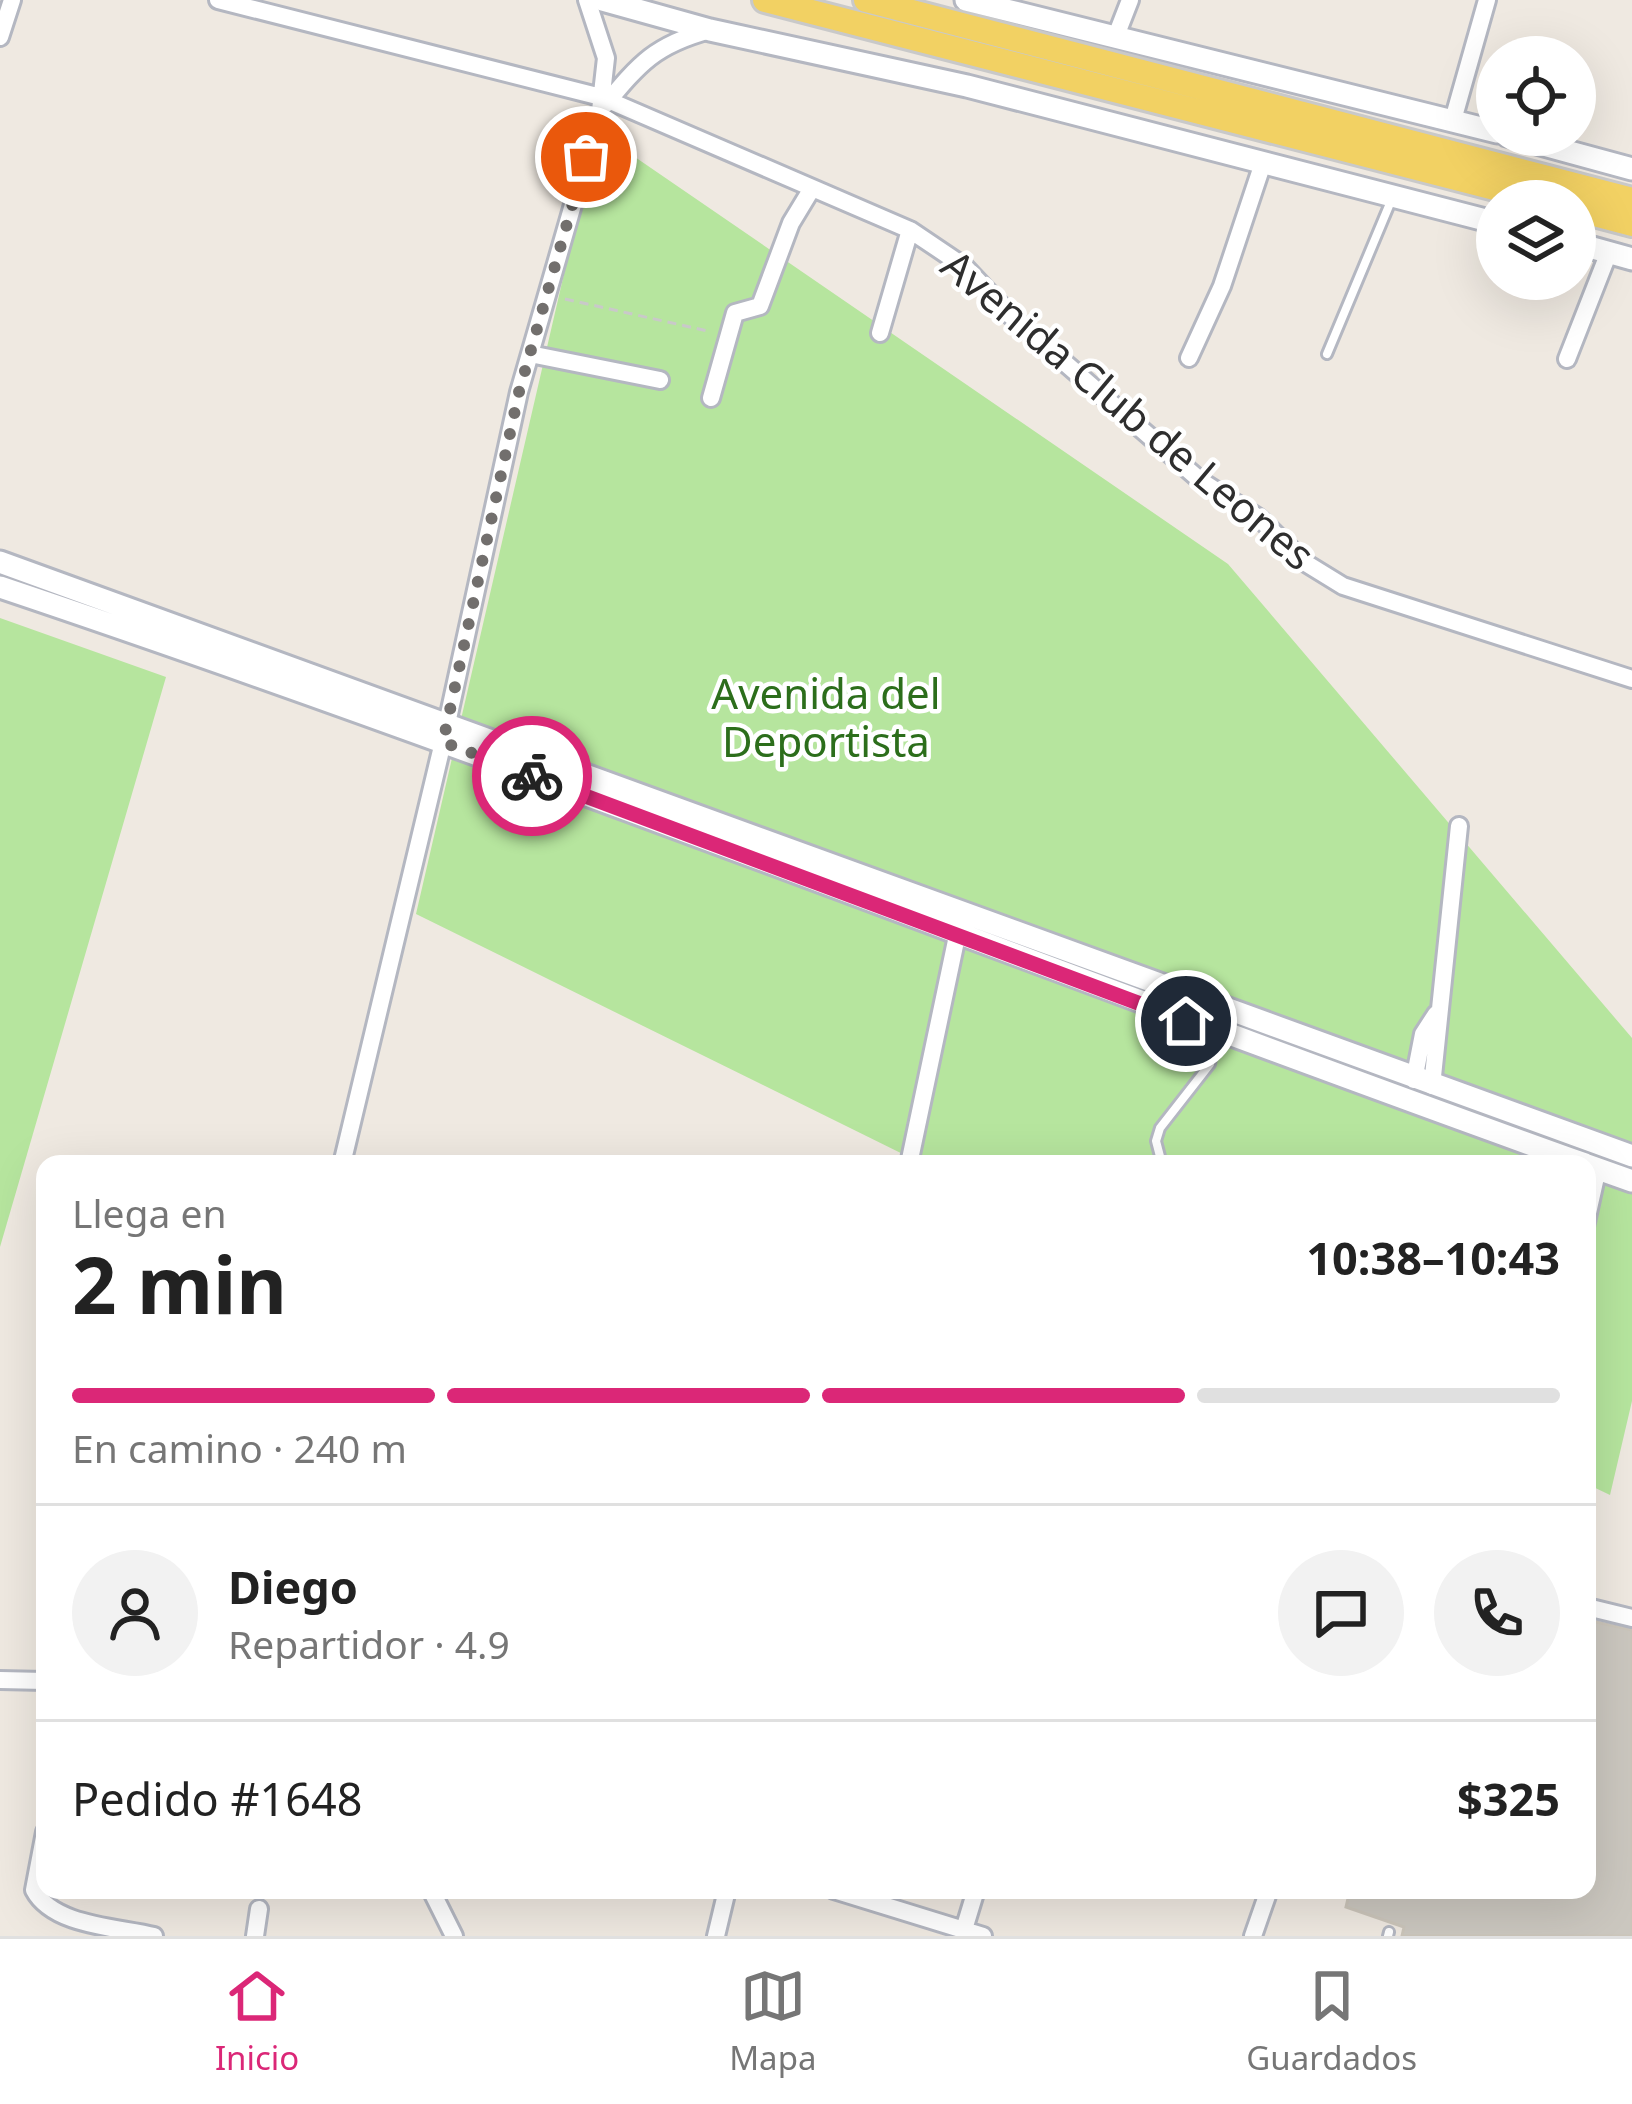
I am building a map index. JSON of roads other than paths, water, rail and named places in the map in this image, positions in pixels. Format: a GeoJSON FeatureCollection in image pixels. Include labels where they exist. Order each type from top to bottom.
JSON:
{"type":"FeatureCollection","features":[{"type":"Feature","properties":{"kind":"main road"},"geometry":{"type":"LineString","coordinates":[[602,0],[710,31],[967,86],[1476,218]]}},
{"type":"Feature","properties":{"kind":"main road"},"geometry":{"type":"LineString","coordinates":[[765,0],[1476,183]]}},
{"type":"Feature","properties":{"kind":"main road"},"geometry":{"type":"LineString","coordinates":[[866,0],[1632,200]]}},
{"type":"Feature","properties":{"kind":"main road"},"geometry":{"type":"LineString","coordinates":[[966,0],[1476,126]]}},
{"type":"Feature","properties":{"kind":"main road"},"geometry":{"type":"LineString","coordinates":[[1584,156],[1632,169]]}},
{"type":"Feature","properties":{"kind":"main road"},"geometry":{"type":"LineString","coordinates":[[1596,215],[1632,224]]}},
{"type":"Feature","properties":{"kind":"main road"},"geometry":{"type":"LineString","coordinates":[[1596,248],[1632,259]]}},
{"type":"Feature","properties":{"kind":"main road"},"geometry":{"type":"LineString","coordinates":[[0,562],[445,732],[957,936],[1561,1155]]}},
{"type":"Feature","properties":{"kind":"main road"},"geometry":{"type":"LineString","coordinates":[[0,586],[445,732],[1632,1156]]}},
{"type":"Feature","properties":{"kind":"main road"},"geometry":{"type":"LineString","coordinates":[[1596,1168],[1632,1181]]}},
{"type":"Feature","properties":{"kind":"street"},"geometry":{"type":"LineString","coordinates":[[0,37],[12,0]]}},
{"type":"Feature","properties":{"kind":"street","name":"Avenida Club de Leones"},"geometry":{"type":"LineString","coordinates":[[218,0],[604,102],[910,230],[965,267],[1011,316],[1125,416],[1201,481],[1259,518],[1304,562],[1343,586],[1632,679]]}},
{"type":"Feature","properties":{"kind":"street"},"geometry":{"type":"LineString","coordinates":[[344,1155],[530,354],[604,102],[606,58],[587,0]]}},
{"type":"Feature","properties":{"kind":"street"},"geometry":{"type":"LineString","coordinates":[[1116,36],[1130,0]]}},
{"type":"Feature","properties":{"kind":"street"},"geometry":{"type":"LineString","coordinates":[[1453,120],[1487,0]]}},
{"type":"Feature","properties":{"kind":"street"},"geometry":{"type":"LineString","coordinates":[[604,102],[638,64],[670,41],[710,31]]}},
{"type":"Feature","properties":{"kind":"street"},"geometry":{"type":"LineString","coordinates":[[1189,358],[1222,286],[1263,163]]}},
{"type":"Feature","properties":{"kind":"street"},"geometry":{"type":"LineString","coordinates":[[711,398],[725,335],[735,313],[760,306],[791,223],[811,190]]}},
{"type":"Feature","properties":{"kind":"street"},"geometry":{"type":"LineString","coordinates":[[880,332],[910,230]]}},
{"type":"Feature","properties":{"kind":"street"},"geometry":{"type":"LineString","coordinates":[[1568,359],[1610,252]]}},
{"type":"Feature","properties":{"kind":"street"},"geometry":{"type":"LineString","coordinates":[[530,354],[660,380]]}},
{"type":"Feature","properties":{"kind":"street"},"geometry":{"type":"LineString","coordinates":[[1423,1083],[1437,1013],[1459,826]]}},
{"type":"Feature","properties":{"kind":"street"},"geometry":{"type":"LineString","coordinates":[[911,1155],[957,936]]}},
{"type":"Feature","properties":{"kind":"street"},"geometry":{"type":"LineString","coordinates":[[1596,1608],[1632,1618]]}},
{"type":"Feature","properties":{"kind":"street"},"geometry":{"type":"LineString","coordinates":[[0,1680],[36,1681]]}},
{"type":"Feature","properties":{"kind":"street"},"geometry":{"type":"LineString","coordinates":[[38,1899],[58,1914],[154,1936]]}},
{"type":"Feature","properties":{"kind":"street"},"geometry":{"type":"LineString","coordinates":[[436,1899],[454,1936]]}},
{"type":"Feature","properties":{"kind":"street"},"geometry":{"type":"LineString","coordinates":[[716,1936],[725,1899]]}},
{"type":"Feature","properties":{"kind":"street"},"geometry":{"type":"LineString","coordinates":[[891,1899],[963,1933],[983,1936]]}},
{"type":"Feature","properties":{"kind":"street"},"geometry":{"type":"LineString","coordinates":[[963,1933],[973,1899]]}},
{"type":"Feature","properties":{"kind":"street"},"geometry":{"type":"LineString","coordinates":[[1253,1936],[1266,1899]]}},
{"type":"Feature","properties":{"kind":"street"},"geometry":{"type":"LineString","coordinates":[[255,1936],[259,1909]]}},
{"type":"Feature","properties":{"kind":"lane"},"geometry":{"type":"LineString","coordinates":[[1327,354],[1393,196]]}},
{"type":"Feature","properties":{"kind":"lane"},"geometry":{"type":"LineString","coordinates":[[1160,1155],[1156,1141],[1160,1128],[1210,1064],[1217,1033]]}},
{"type":"Feature","properties":{"kind":"park label","name":"Avenida del Deportista"},"geometry":{"type":"Point","coordinates":[826,718]}}]}
